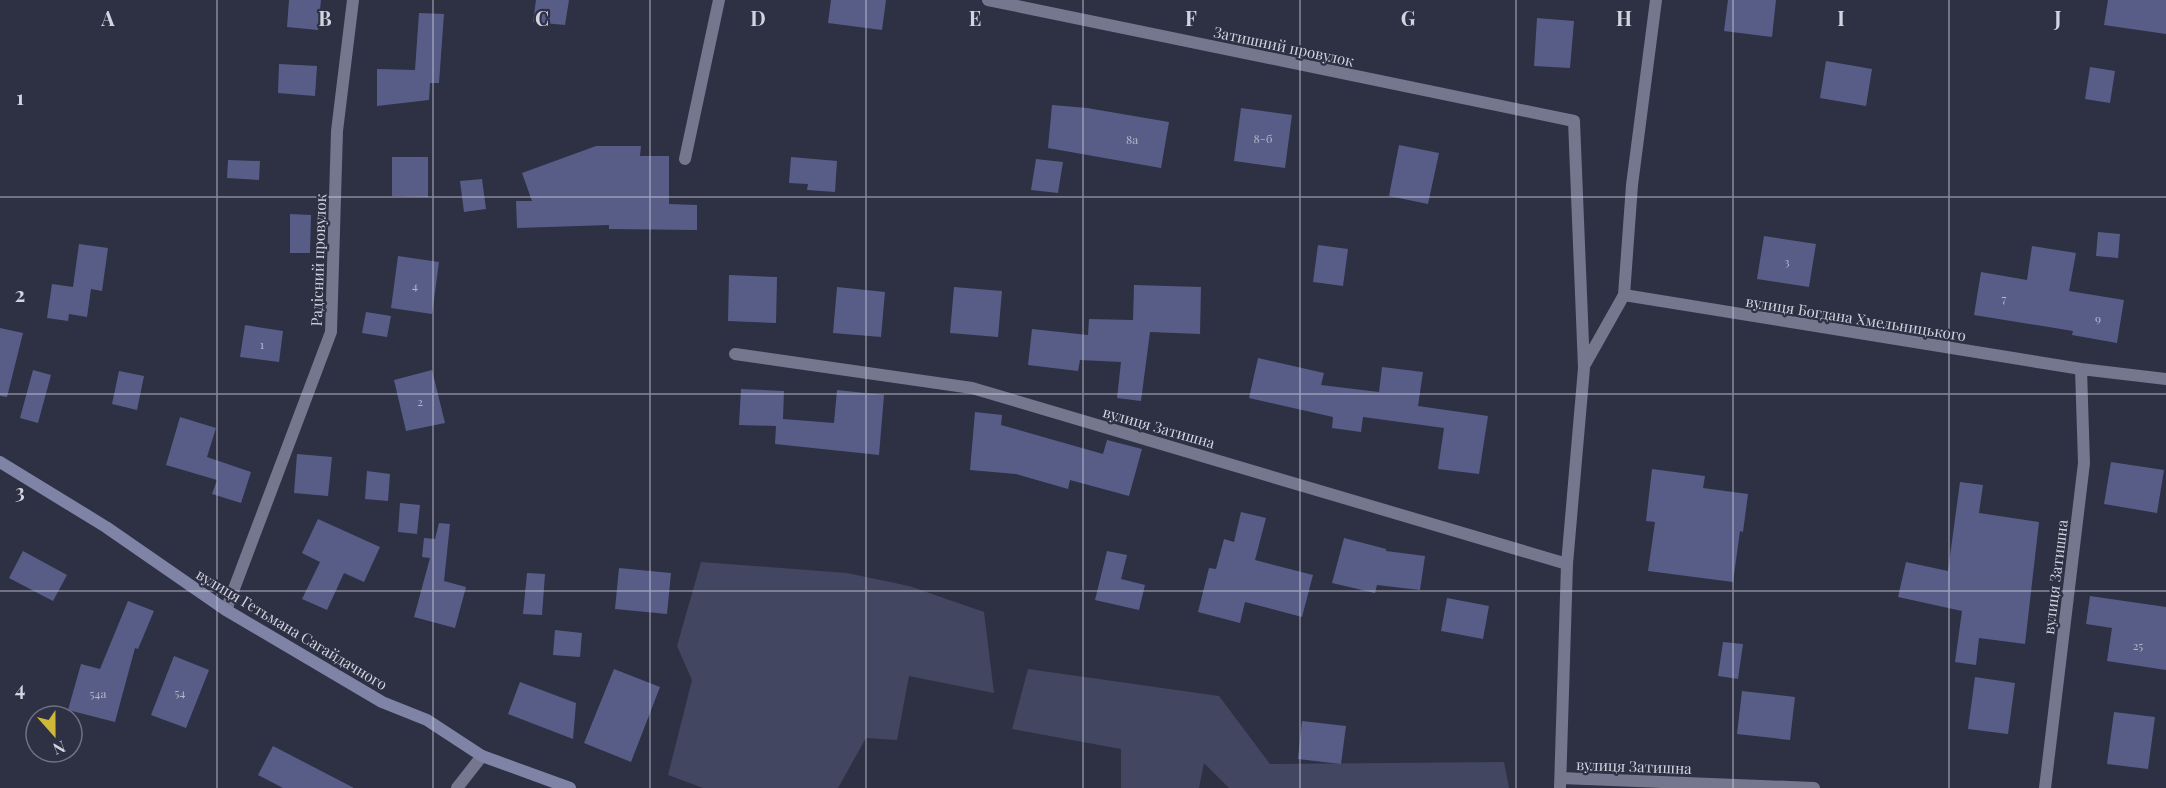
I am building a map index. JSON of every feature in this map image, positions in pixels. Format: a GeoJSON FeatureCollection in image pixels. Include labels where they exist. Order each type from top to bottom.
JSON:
{"type":"FeatureCollection","features":[{"type":"Feature","properties":{"kind":"main road","name":"вулиця Гетьмана Сагайдачного"},"geometry":{"type":"LineString","coordinates":[[0,462],[106,527],[226,610],[382,702],[427,720],[483,756],[570,788]]}},
{"type":"Feature","properties":{"kind":"street","name":"Радісний провулок"},"geometry":{"type":"LineString","coordinates":[[226,610],[331,332],[337,131],[353,0]]}},
{"type":"Feature","properties":{"kind":"street"},"geometry":{"type":"LineString","coordinates":[[685,159],[719,0]]}},
{"type":"Feature","properties":{"kind":"street","name":"Затишний провулок"},"geometry":{"type":"LineString","coordinates":[[988,0],[1574,121],[1584,368]]}},
{"type":"Feature","properties":{"kind":"street"},"geometry":{"type":"LineString","coordinates":[[1561,783],[1568,564],[1584,368],[1624,295],[1632,185],[1656,0]]}},
{"type":"Feature","properties":{"kind":"street","name":"вулиця Богдана Хмельницького"},"geometry":{"type":"LineString","coordinates":[[1624,295],[2081,369],[2166,379]]}},
{"type":"Feature","properties":{"kind":"street","name":"вулиця Затишна"},"geometry":{"type":"LineString","coordinates":[[735,354],[972,388],[1568,564]]}},
{"type":"Feature","properties":{"kind":"street","name":"вулиця Затишна"},"geometry":{"type":"LineString","coordinates":[[2045,788],[2084,463],[2081,369]]}},
{"type":"Feature","properties":{"kind":"street"},"geometry":{"type":"LineString","coordinates":[[457,788],[483,756]]}},
{"type":"Feature","properties":{"kind":"street","name":"вулиця Затишна"},"geometry":{"type":"LineString","coordinates":[[1561,783],[1814,788]]}},
{"type":"Feature","properties":{"kind":"shaded area"},"geometry":{"type":"Polygon","coordinates":[[[701,562],[847,573],[909,586],[984,612],[994,693],[909,676],[897,740],[866,738],[838,788],[703,788],[668,775],[692,680],[677,646],[701,562]]]}},
{"type":"Feature","properties":{"kind":"shaded area"},"geometry":{"type":"Polygon","coordinates":[[[1028,669],[1219,696],[1270,764],[1504,762],[1509,788],[1229,788],[1204,763],[1199,788],[1121,788],[1121,749],[1012,729],[1028,669]]]}},
{"type":"Feature","properties":{"kind":"building"},"geometry":{"type":"Polygon","coordinates":[[[289,0],[321,0],[318,30],[287,27],[289,0]]]}},
{"type":"Feature","properties":{"kind":"building"},"geometry":{"type":"Polygon","coordinates":[[[536,0],[569,0],[565,25],[533,22],[536,0]]]}},
{"type":"Feature","properties":{"kind":"building"},"geometry":{"type":"Polygon","coordinates":[[[831,0],[886,0],[882,30],[828,23],[831,0]]]}},
{"type":"Feature","properties":{"kind":"building"},"geometry":{"type":"Polygon","coordinates":[[[1728,0],[1776,0],[1772,37],[1724,31],[1728,0]]]}},
{"type":"Feature","properties":{"kind":"building"},"geometry":{"type":"Polygon","coordinates":[[[2108,0],[2166,0],[2166,34],[2104,25],[2108,0]]]}},
{"type":"Feature","properties":{"kind":"building"},"geometry":{"type":"Polygon","coordinates":[[[419,13],[444,14],[439,83],[430,83],[429,100],[377,106],[377,69],[415,70],[419,13]]]}},
{"type":"Feature","properties":{"kind":"building"},"geometry":{"type":"Polygon","coordinates":[[[1537,18],[1574,21],[1570,68],[1534,66],[1537,18]]]}},
{"type":"Feature","properties":{"kind":"building"},"geometry":{"type":"Polygon","coordinates":[[[1826,61],[1872,69],[1866,106],[1820,98],[1826,61]]]}},
{"type":"Feature","properties":{"kind":"building"},"geometry":{"type":"Polygon","coordinates":[[[279,64],[317,66],[315,96],[278,93],[279,64]]]}},
{"type":"Feature","properties":{"kind":"building"},"geometry":{"type":"Polygon","coordinates":[[[2090,67],[2115,71],[2110,103],[2085,99],[2090,67]]]}},
{"type":"Feature","properties":{"kind":"building"},"geometry":{"type":"Polygon","coordinates":[[[1052,105],[1087,108],[1169,122],[1161,168],[1048,148],[1052,105]]]}},
{"type":"Feature","properties":{"kind":"building"},"geometry":{"type":"Polygon","coordinates":[[[1241,108],[1292,115],[1285,168],[1234,161],[1241,108]]]}},
{"type":"Feature","properties":{"kind":"building"},"geometry":{"type":"Polygon","coordinates":[[[1399,145],[1439,153],[1428,204],[1389,196],[1399,145]]]}},
{"type":"Feature","properties":{"kind":"building"},"geometry":{"type":"Polygon","coordinates":[[[596,146],[641,146],[640,156],[669,156],[669,204],[697,205],[697,230],[609,229],[609,225],[517,228],[516,201],[532,201],[522,173],[596,146]]]}},
{"type":"Feature","properties":{"kind":"building"},"geometry":{"type":"Polygon","coordinates":[[[392,157],[428,157],[428,197],[392,196],[392,157]]]}},
{"type":"Feature","properties":{"kind":"building"},"geometry":{"type":"Polygon","coordinates":[[[791,157],[837,161],[835,192],[807,190],[808,184],[789,183],[791,157]]]}},
{"type":"Feature","properties":{"kind":"building"},"geometry":{"type":"Polygon","coordinates":[[[1036,159],[1063,162],[1058,193],[1031,190],[1036,159]]]}},
{"type":"Feature","properties":{"kind":"building"},"geometry":{"type":"Polygon","coordinates":[[[228,160],[260,161],[259,180],[227,178],[228,160]]]}},
{"type":"Feature","properties":{"kind":"building"},"geometry":{"type":"Polygon","coordinates":[[[482,179],[486,209],[464,212],[460,181],[482,179]]]}},
{"type":"Feature","properties":{"kind":"building"},"geometry":{"type":"Polygon","coordinates":[[[290,214],[311,215],[310,253],[290,253],[290,214]]]}},
{"type":"Feature","properties":{"kind":"building"},"geometry":{"type":"Polygon","coordinates":[[[2098,232],[2120,234],[2118,258],[2096,256],[2098,232]]]}},
{"type":"Feature","properties":{"kind":"building"},"geometry":{"type":"Polygon","coordinates":[[[1764,236],[1816,244],[1809,287],[1757,279],[1764,236]]]}},
{"type":"Feature","properties":{"kind":"building"},"geometry":{"type":"Polygon","coordinates":[[[79,244],[108,248],[102,291],[91,289],[87,317],[69,314],[68,321],[47,318],[52,284],[73,287],[79,244]]]}},
{"type":"Feature","properties":{"kind":"building"},"geometry":{"type":"Polygon","coordinates":[[[1318,245],[1348,249],[1343,286],[1313,282],[1318,245]]]}},
{"type":"Feature","properties":{"kind":"building"},"geometry":{"type":"Polygon","coordinates":[[[2032,246],[2076,253],[2069,291],[2124,300],[2117,343],[2072,335],[2073,331],[1974,315],[1981,272],[2027,280],[2032,246]]]}},
{"type":"Feature","properties":{"kind":"building"},"geometry":{"type":"Polygon","coordinates":[[[398,256],[439,262],[432,314],[391,308],[398,256]]]}},
{"type":"Feature","properties":{"kind":"building"},"geometry":{"type":"Polygon","coordinates":[[[729,275],[777,277],[776,323],[728,321],[729,275]]]}},
{"type":"Feature","properties":{"kind":"building"},"geometry":{"type":"Polygon","coordinates":[[[1134,285],[1201,287],[1200,334],[1150,332],[1141,401],[1117,398],[1121,362],[1080,360],[1078,371],[1028,365],[1032,329],[1088,335],[1089,319],[1133,320],[1134,285]]]}},
{"type":"Feature","properties":{"kind":"building"},"geometry":{"type":"Polygon","coordinates":[[[837,287],[885,292],[881,337],[833,333],[837,287]]]}},
{"type":"Feature","properties":{"kind":"building"},"geometry":{"type":"Polygon","coordinates":[[[954,287],[1002,291],[998,337],[950,333],[954,287]]]}},
{"type":"Feature","properties":{"kind":"building"},"geometry":{"type":"Polygon","coordinates":[[[366,312],[391,316],[387,337],[362,333],[366,312]]]}},
{"type":"Feature","properties":{"kind":"building"},"geometry":{"type":"Polygon","coordinates":[[[245,325],[283,331],[279,362],[240,357],[245,325]]]}},
{"type":"Feature","properties":{"kind":"building"},"geometry":{"type":"Polygon","coordinates":[[[0,328],[23,333],[7,397],[0,396],[0,328]]]}},
{"type":"Feature","properties":{"kind":"building"},"geometry":{"type":"Polygon","coordinates":[[[1258,358],[1324,373],[1321,385],[1379,392],[1382,367],[1423,372],[1418,406],[1488,416],[1479,474],[1438,469],[1444,428],[1363,417],[1361,432],[1332,428],[1333,417],[1249,398],[1258,358]]]}},
{"type":"Feature","properties":{"kind":"building"},"geometry":{"type":"Polygon","coordinates":[[[33,370],[51,375],[38,423],[20,418],[33,370]]]}},
{"type":"Feature","properties":{"kind":"building"},"geometry":{"type":"Polygon","coordinates":[[[432,370],[445,423],[406,431],[394,380],[432,370]]]}},
{"type":"Feature","properties":{"kind":"building"},"geometry":{"type":"Polygon","coordinates":[[[119,371],[144,376],[137,410],[112,404],[119,371]]]}},
{"type":"Feature","properties":{"kind":"building"},"geometry":{"type":"Polygon","coordinates":[[[741,389],[784,391],[783,419],[834,423],[837,390],[884,395],[879,455],[775,444],[776,426],[739,425],[741,389]]]}},
{"type":"Feature","properties":{"kind":"building"},"geometry":{"type":"Polygon","coordinates":[[[975,412],[1002,415],[1001,425],[1103,454],[1107,440],[1142,449],[1129,496],[1070,480],[1068,489],[1016,474],[970,470],[975,412]]]}},
{"type":"Feature","properties":{"kind":"building"},"geometry":{"type":"Polygon","coordinates":[[[180,417],[216,428],[207,457],[251,472],[241,503],[212,494],[217,480],[166,465],[180,417]]]}},
{"type":"Feature","properties":{"kind":"building"},"geometry":{"type":"Polygon","coordinates":[[[297,454],[332,457],[328,496],[294,493],[297,454]]]}},
{"type":"Feature","properties":{"kind":"building"},"geometry":{"type":"Polygon","coordinates":[[[2111,462],[2164,470],[2157,513],[2104,504],[2111,462]]]}},
{"type":"Feature","properties":{"kind":"building"},"geometry":{"type":"Polygon","coordinates":[[[1652,469],[1705,476],[1703,488],[1748,494],[1733,582],[1648,571],[1655,522],[1646,521],[1652,469]]]}},
{"type":"Feature","properties":{"kind":"building"},"geometry":{"type":"Polygon","coordinates":[[[367,471],[390,474],[388,501],[365,499],[367,471]]]}},
{"type":"Feature","properties":{"kind":"building"},"geometry":{"type":"Polygon","coordinates":[[[1960,482],[1983,485],[1979,513],[2039,522],[2025,644],[1979,638],[1976,665],[1955,662],[1962,611],[1898,597],[1906,562],[1948,571],[1960,482]]]}},
{"type":"Feature","properties":{"kind":"building"},"geometry":{"type":"Polygon","coordinates":[[[400,503],[420,505],[417,534],[398,532],[400,503]]]}},
{"type":"Feature","properties":{"kind":"building"},"geometry":{"type":"Polygon","coordinates":[[[1241,512],[1266,518],[1255,560],[1313,575],[1302,617],[1245,602],[1240,623],[1198,612],[1209,568],[1216,569],[1224,539],[1234,542],[1241,512]]]}},
{"type":"Feature","properties":{"kind":"building"},"geometry":{"type":"Polygon","coordinates":[[[318,519],[380,547],[364,582],[344,573],[327,610],[302,599],[320,562],[302,553],[318,519]]]}},
{"type":"Feature","properties":{"kind":"building"},"geometry":{"type":"Polygon","coordinates":[[[439,523],[450,524],[444,581],[466,587],[455,628],[414,617],[430,558],[422,557],[424,538],[435,539],[439,523]]]}},
{"type":"Feature","properties":{"kind":"building"},"geometry":{"type":"Polygon","coordinates":[[[1344,538],[1386,549],[1386,551],[1425,556],[1420,590],[1377,585],[1375,593],[1332,583],[1344,538]]]}},
{"type":"Feature","properties":{"kind":"building"},"geometry":{"type":"Polygon","coordinates":[[[23,551],[67,575],[53,601],[9,578],[23,551]]]}},
{"type":"Feature","properties":{"kind":"building"},"geometry":{"type":"Polygon","coordinates":[[[1107,551],[1127,555],[1121,579],[1145,585],[1139,610],[1095,600],[1107,551]]]}},
{"type":"Feature","properties":{"kind":"building"},"geometry":{"type":"Polygon","coordinates":[[[619,568],[671,573],[667,614],[615,609],[619,568]]]}},
{"type":"Feature","properties":{"kind":"building"},"geometry":{"type":"Polygon","coordinates":[[[527,573],[545,574],[542,615],[523,614],[527,573]]]}},
{"type":"Feature","properties":{"kind":"building"},"geometry":{"type":"Polygon","coordinates":[[[2090,596],[2166,607],[2166,670],[2107,661],[2112,628],[2086,624],[2090,596]]]}},
{"type":"Feature","properties":{"kind":"building"},"geometry":{"type":"Polygon","coordinates":[[[1447,598],[1489,606],[1483,639],[1441,631],[1447,598]]]}},
{"type":"Feature","properties":{"kind":"building"},"geometry":{"type":"Polygon","coordinates":[[[128,601],[154,611],[138,649],[135,648],[115,722],[84,714],[84,704],[70,704],[81,664],[100,669],[128,601]]]}},
{"type":"Feature","properties":{"kind":"building"},"geometry":{"type":"Polygon","coordinates":[[[555,630],[582,633],[580,657],[553,655],[555,630]]]}},
{"type":"Feature","properties":{"kind":"building"},"geometry":{"type":"Polygon","coordinates":[[[1723,642],[1743,644],[1738,679],[1718,676],[1723,642]]]}},
{"type":"Feature","properties":{"kind":"building"},"geometry":{"type":"Polygon","coordinates":[[[174,656],[209,670],[186,728],[151,715],[174,656]]]}},
{"type":"Feature","properties":{"kind":"building"},"geometry":{"type":"Polygon","coordinates":[[[614,669],[660,687],[631,762],[584,743],[614,669]]]}},
{"type":"Feature","properties":{"kind":"building"},"geometry":{"type":"Polygon","coordinates":[[[1975,677],[2015,683],[2008,734],[1968,729],[1975,677]]]}},
{"type":"Feature","properties":{"kind":"building"},"geometry":{"type":"Polygon","coordinates":[[[520,682],[576,703],[573,739],[508,714],[520,682]]]}},
{"type":"Feature","properties":{"kind":"building"},"geometry":{"type":"Polygon","coordinates":[[[1742,691],[1795,697],[1790,740],[1737,734],[1742,691]]]}},
{"type":"Feature","properties":{"kind":"building"},"geometry":{"type":"Polygon","coordinates":[[[2114,712],[2155,717],[2148,769],[2107,764],[2114,712]]]}},
{"type":"Feature","properties":{"kind":"building"},"geometry":{"type":"Polygon","coordinates":[[[1302,721],[1346,726],[1341,764],[1298,759],[1302,721]]]}},
{"type":"Feature","properties":{"kind":"building"},"geometry":{"type":"Polygon","coordinates":[[[273,746],[354,788],[283,788],[258,775],[273,746]]]}}]}
